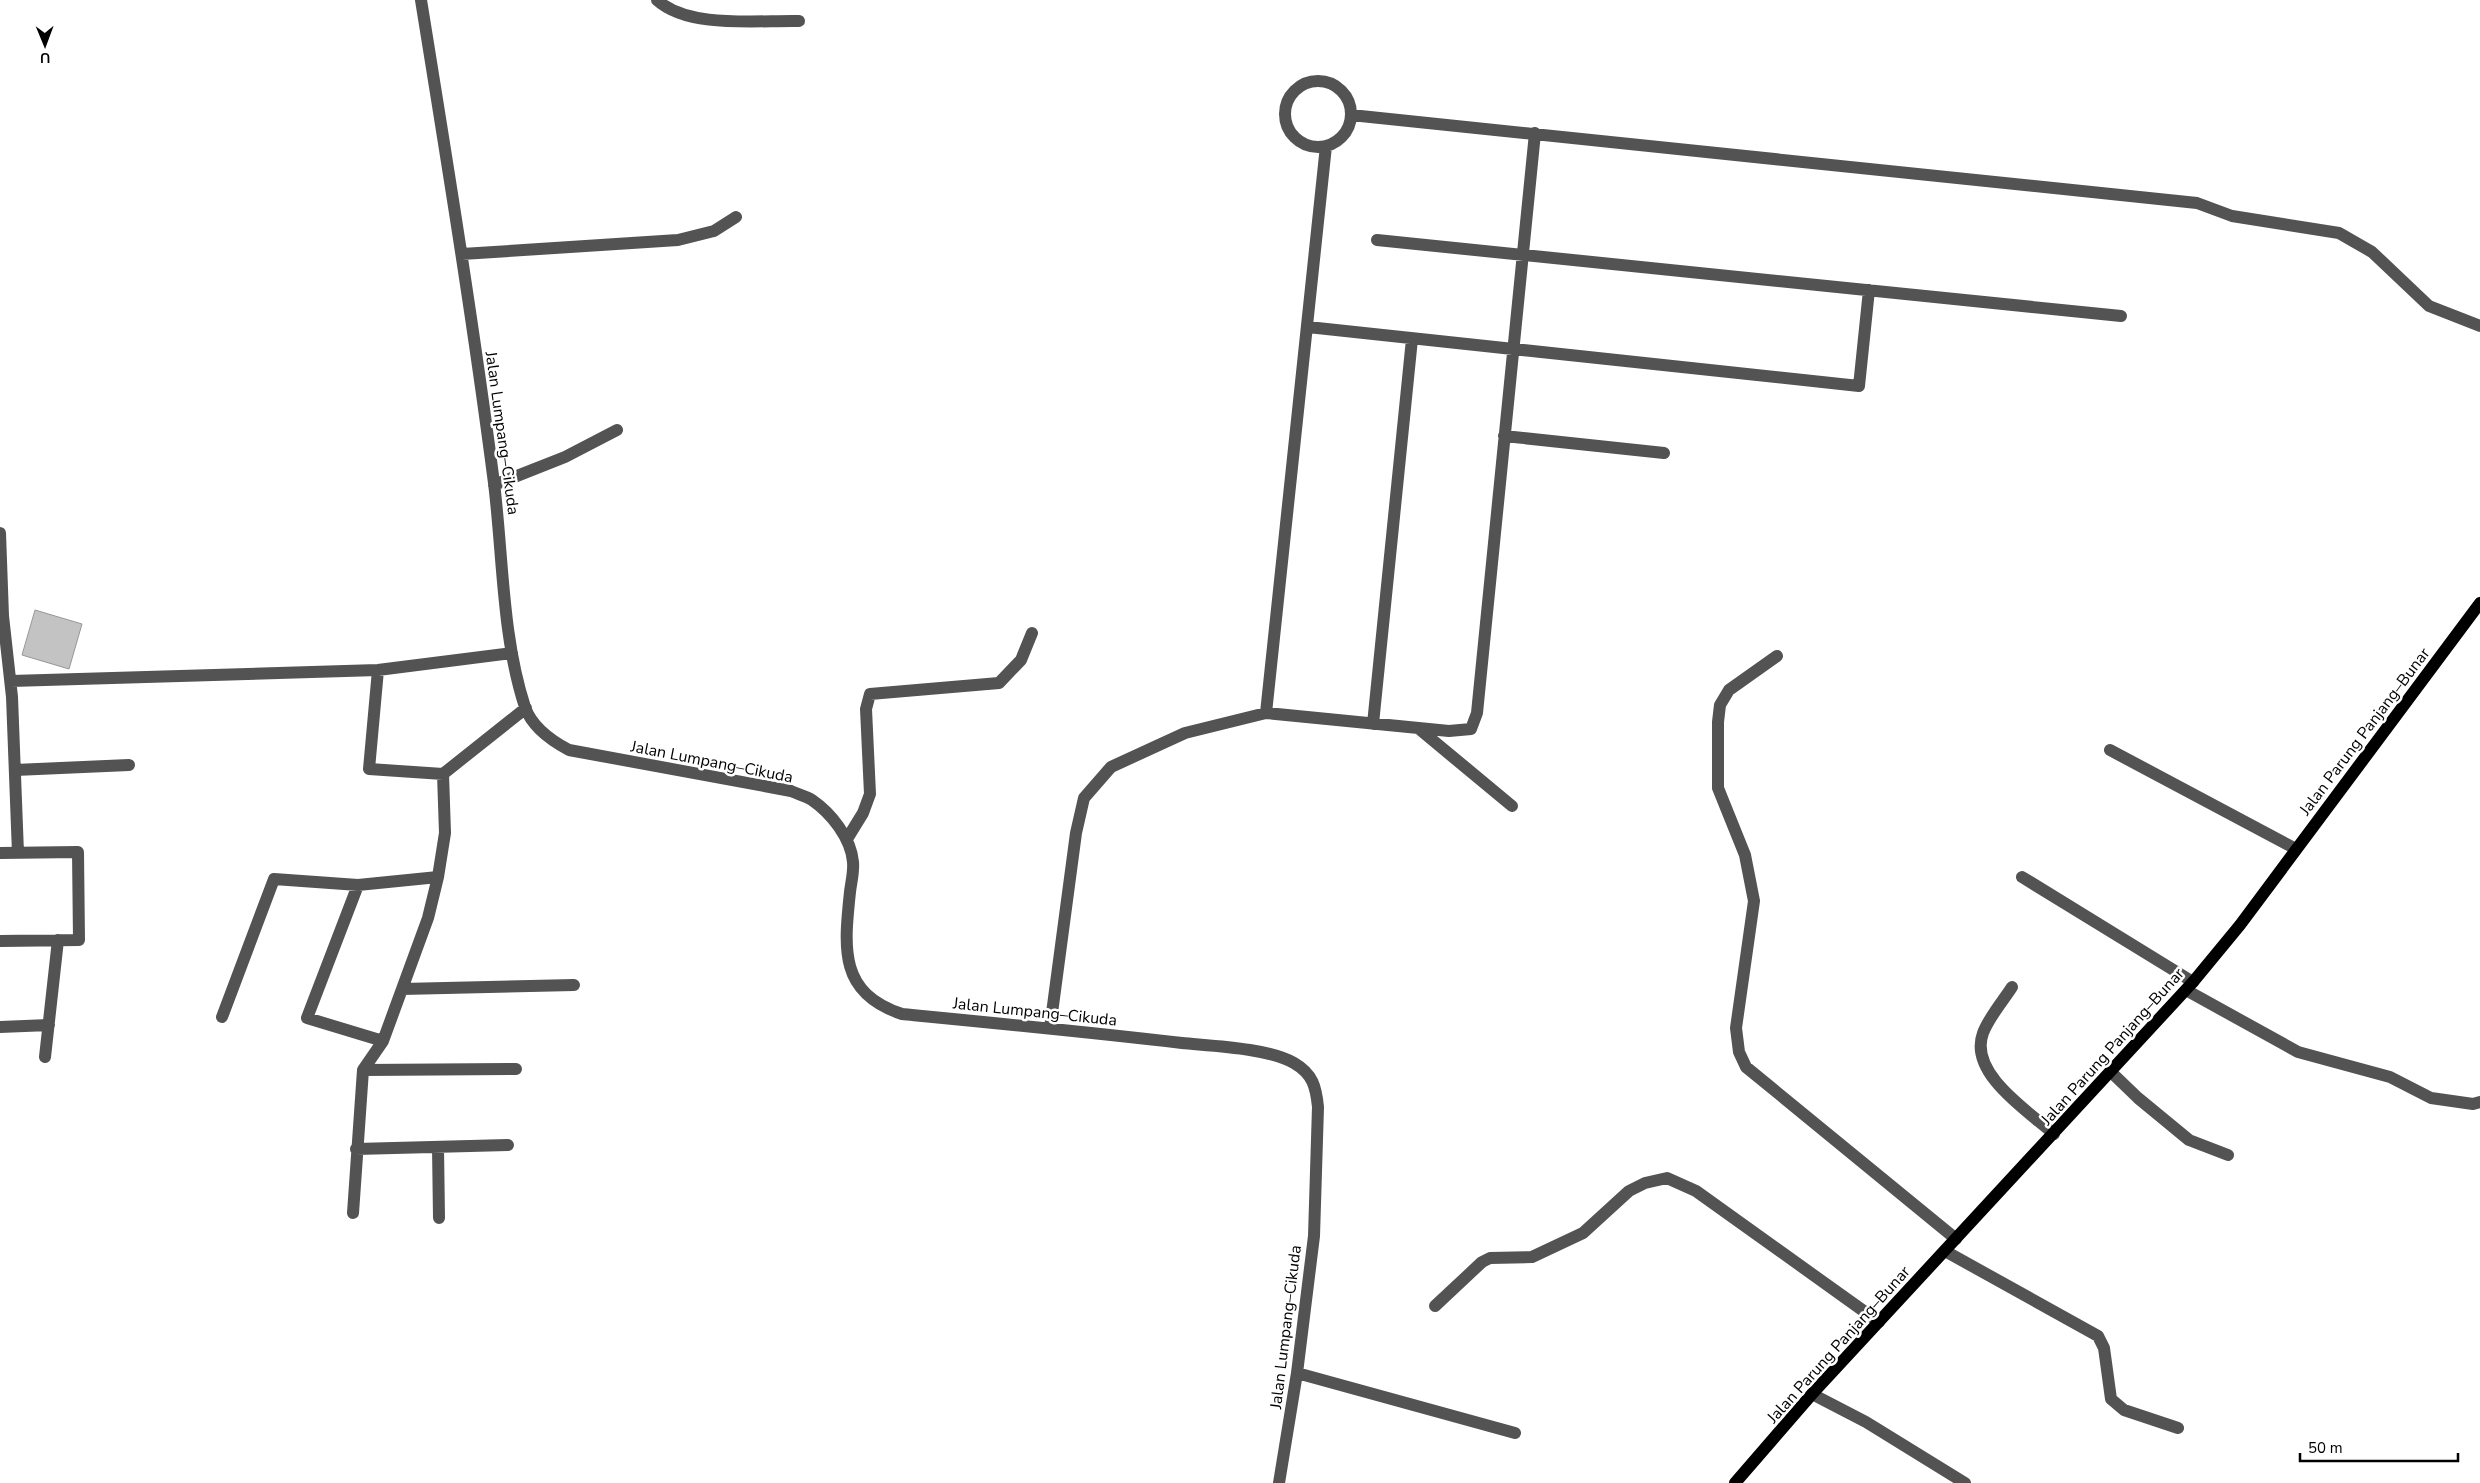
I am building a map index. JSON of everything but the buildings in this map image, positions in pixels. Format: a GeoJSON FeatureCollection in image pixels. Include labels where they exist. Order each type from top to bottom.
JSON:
{"type":"FeatureCollection","features":[{"type":"Feature","properties":{"kind":"main road","name":"Jalan Parung Panjang–Bunar"},"geometry":{"type":"LineString","coordinates":[[1735,1483],[1812,1394],[2189,986],[2240,925],[2480,603]]}},
{"type":"Feature","properties":{"kind":"street","name":"Jalan Lumpang–Cikuda"},"geometry":{"type":"LineString","coordinates":[[421,0],[462,254],[494,485],[512,653],[526,708],[536,725],[552,742],[569,750],[791,791],[812,799],[833,820],[847,840],[853,862],[845,934],[850,969],[859,989],[883,1008],[902,1014],[1256,1051],[1292,1062],[1308,1072],[1316,1087],[1318,1107],[1314,1216],[1297,1373],[1279,1483]]}},
{"type":"Feature","properties":{"kind":"street"},"geometry":{"type":"LineString","coordinates":[[657,0],[663,6],[681,14],[709,20],[799,20]]}},
{"type":"Feature","properties":{"kind":"street"},"geometry":{"type":"LineString","coordinates":[[1318,81],[1338,87],[1350,105],[1351,115],[1344,135],[1326,146],[1309,146],[1294,138],[1284,118],[1285,106],[1297,88],[1307,82],[1318,81]]}},
{"type":"Feature","properties":{"kind":"street"},"geometry":{"type":"LineString","coordinates":[[1351,115],[2197,203],[2232,216],[2339,233],[2372,252],[2429,306],[2480,326]]}},
{"type":"Feature","properties":{"kind":"street"},"geometry":{"type":"LineString","coordinates":[[1050,1028],[1076,833],[1084,798],[1111,767],[1185,733],[1266,713],[1450,731],[1471,729],[1477,713],[1535,133]]}},
{"type":"Feature","properties":{"kind":"street"},"geometry":{"type":"LineString","coordinates":[[1266,713],[1326,146]]}},
{"type":"Feature","properties":{"kind":"street"},"geometry":{"type":"LineString","coordinates":[[462,254],[678,240],[714,231],[736,217]]}},
{"type":"Feature","properties":{"kind":"street"},"geometry":{"type":"LineString","coordinates":[[1378,240],[2121,316]]}},
{"type":"Feature","properties":{"kind":"street"},"geometry":{"type":"LineString","coordinates":[[1308,327],[1859,386],[1870,290]]}},
{"type":"Feature","properties":{"kind":"street"},"geometry":{"type":"LineString","coordinates":[[1373,724],[1412,339]]}},
{"type":"Feature","properties":{"kind":"street"},"geometry":{"type":"LineString","coordinates":[[494,485],[565,457],[618,430]]}},
{"type":"Feature","properties":{"kind":"street"},"geometry":{"type":"LineString","coordinates":[[1504,436],[1664,453]]}},
{"type":"Feature","properties":{"kind":"street"},"geometry":{"type":"LineString","coordinates":[[0,533],[2,616],[11,680],[6,698],[15,770],[18,852]]}},
{"type":"Feature","properties":{"kind":"street"},"geometry":{"type":"LineString","coordinates":[[847,840],[863,813],[870,794],[866,709],[870,694],[999,683],[1021,660],[1032,634]]}},
{"type":"Feature","properties":{"kind":"street"},"geometry":{"type":"LineString","coordinates":[[11,680],[378,670],[512,653]]}},
{"type":"Feature","properties":{"kind":"street"},"geometry":{"type":"LineString","coordinates":[[1777,656],[1729,690],[1720,705],[1718,788],[1746,856],[1754,901],[1736,1028],[1739,1052],[1746,1067],[1956,1239]]}},
{"type":"Feature","properties":{"kind":"street"},"geometry":{"type":"LineString","coordinates":[[378,670],[369,769],[443,774],[526,708]]}},
{"type":"Feature","properties":{"kind":"street"},"geometry":{"type":"LineString","coordinates":[[1418,728],[1512,806]]}},
{"type":"Feature","properties":{"kind":"street"},"geometry":{"type":"LineString","coordinates":[[2110,750],[2296,849]]}},
{"type":"Feature","properties":{"kind":"street"},"geometry":{"type":"LineString","coordinates":[[15,770],[130,765]]}},
{"type":"Feature","properties":{"kind":"street"},"geometry":{"type":"LineString","coordinates":[[353,1213],[363,1070],[383,1041],[428,918],[438,877],[445,832],[443,774]]}},
{"type":"Feature","properties":{"kind":"street"},"geometry":{"type":"LineString","coordinates":[[0,853],[78,852],[79,940],[0,941]]}},
{"type":"Feature","properties":{"kind":"street"},"geometry":{"type":"LineString","coordinates":[[222,1016],[274,879],[358,885],[438,877]]}},
{"type":"Feature","properties":{"kind":"street"},"geometry":{"type":"LineString","coordinates":[[2022,877],[2189,986],[2298,1052],[2390,1077],[2431,1098],[2473,1104],[2480,1102]]}},
{"type":"Feature","properties":{"kind":"street"},"geometry":{"type":"LineString","coordinates":[[358,885],[307,1018],[383,1041]]}},
{"type":"Feature","properties":{"kind":"street"},"geometry":{"type":"LineString","coordinates":[[45,1057],[58,940]]}},
{"type":"Feature","properties":{"kind":"street"},"geometry":{"type":"LineString","coordinates":[[402,989],[574,985]]}},
{"type":"Feature","properties":{"kind":"street"},"geometry":{"type":"LineString","coordinates":[[2012,987],[1983,1032],[1981,1047],[1986,1070],[2001,1088],[2054,1134]]}},
{"type":"Feature","properties":{"kind":"street"},"geometry":{"type":"LineString","coordinates":[[0,1027],[49,1026]]}},
{"type":"Feature","properties":{"kind":"street"},"geometry":{"type":"LineString","coordinates":[[363,1070],[516,1069]]}},
{"type":"Feature","properties":{"kind":"street"},"geometry":{"type":"LineString","coordinates":[[2111,1072],[2138,1098],[2189,1140],[2228,1155]]}},
{"type":"Feature","properties":{"kind":"street"},"geometry":{"type":"LineString","coordinates":[[356,1149],[508,1145]]}},
{"type":"Feature","properties":{"kind":"street"},"geometry":{"type":"LineString","coordinates":[[438,1147],[439,1218]]}},
{"type":"Feature","properties":{"kind":"street"},"geometry":{"type":"LineString","coordinates":[[1435,1306],[1482,1262],[1490,1258],[1532,1257],[1548,1250],[1583,1233],[1629,1191],[1644,1183],[1667,1178],[1696,1192],[1879,1322]]}},
{"type":"Feature","properties":{"kind":"street"},"geometry":{"type":"LineString","coordinates":[[1945,1251],[2098,1336],[2104,1348],[2111,1399],[2124,1410],[2178,1428]]}},
{"type":"Feature","properties":{"kind":"street"},"geometry":{"type":"LineString","coordinates":[[1297,1373],[1515,1433]]}},
{"type":"Feature","properties":{"kind":"street"},"geometry":{"type":"LineString","coordinates":[[1812,1394],[1866,1422],[1965,1483]]}}]}
